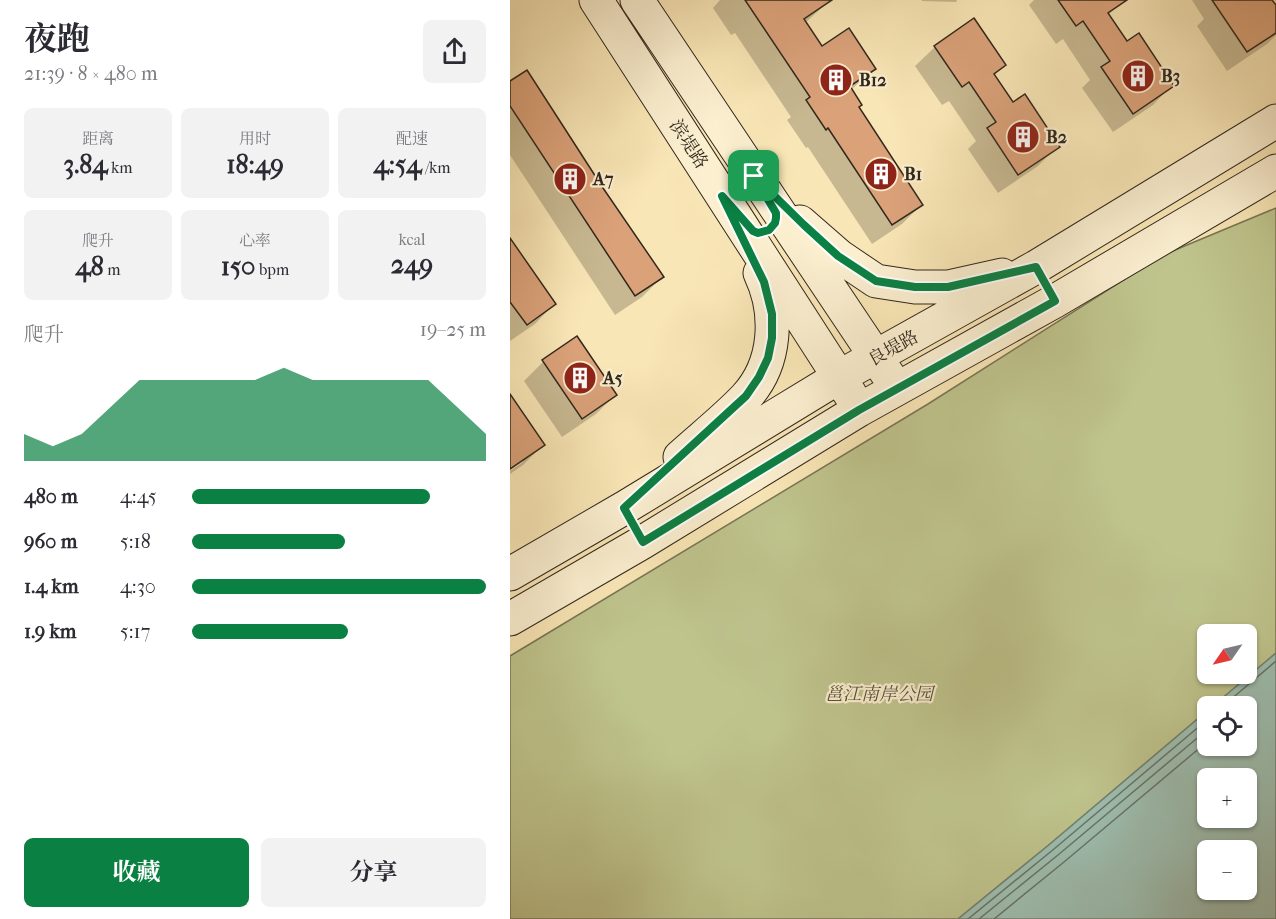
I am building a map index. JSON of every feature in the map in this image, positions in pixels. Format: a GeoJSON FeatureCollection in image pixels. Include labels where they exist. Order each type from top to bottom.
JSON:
{"type":"FeatureCollection","features":[{"type":"Feature","properties":{"kind":"main road","name":"滨堤路"},"geometry":{"type":"LineString","coordinates":[[596,0],[859,410]]}},
{"type":"Feature","properties":{"kind":"main road","name":"滨堤路"},"geometry":{"type":"LineString","coordinates":[[637,0],[897,390]]}},
{"type":"Feature","properties":{"kind":"main road","name":"良堤路"},"geometry":{"type":"LineString","coordinates":[[510,574],[624,508],[839,377],[1036,267],[1276,121]]}},
{"type":"Feature","properties":{"kind":"main road"},"geometry":{"type":"LineString","coordinates":[[510,619],[643,542],[859,410],[1055,301],[1276,171]]}},
{"type":"Feature","properties":{"kind":"main road"},"geometry":{"type":"LineString","coordinates":[[722,196],[753,231],[758,233],[769,230],[775,223],[776,213],[754,176]]}},
{"type":"Feature","properties":{"kind":"main road"},"geometry":{"type":"LineString","coordinates":[[754,176],[838,256],[876,281],[915,287],[948,287],[1036,267],[1055,301]]}},
{"type":"Feature","properties":{"kind":"main road"},"geometry":{"type":"LineString","coordinates":[[643,542],[624,508],[746,396],[768,358],[772,338],[772,314],[764,282],[722,196]]}},
{"type":"Feature","properties":{"kind":"green space","name":"邕江南岸公园"},"geometry":{"type":"Polygon","coordinates":[[[1276,208],[1276,653],[1257,669],[1257,624],[1197,624],[1197,684],[1239,684],[1225,696],[1197,696],[1197,719],[958,919],[510,919],[510,656],[928,404],[1163,255],[1276,208]]]}},
{"type":"Feature","properties":{"kind":"water"},"geometry":{"type":"Polygon","coordinates":[[[1276,653],[1276,919],[958,919],[1197,719],[1197,756],[1257,756],[1257,696],[1225,696],[1239,684],[1257,684],[1257,669],[1276,653]]]}},
{"type":"Feature","properties":{"kind":"building"},"geometry":{"type":"Polygon","coordinates":[[[745,0],[832,0],[804,19],[822,46],[849,28],[876,69],[850,86],[862,105],[859,107],[923,205],[892,225],[828,128],[826,130],[806,100],[810,97],[745,0]]]}},
{"type":"Feature","properties":{"kind":"building","name":"B3"},"geometry":{"type":"Polygon","coordinates":[[[1058,0],[1127,0],[1108,13],[1127,41],[1139,33],[1174,86],[1133,114],[1101,67],[1110,61],[1083,21],[1076,26],[1058,0]]]}},
{"type":"Feature","properties":{"kind":"building"},"geometry":{"type":"Polygon","coordinates":[[[1212,0],[1272,0],[1276,5],[1276,33],[1247,52],[1212,0]]]}},
{"type":"Feature","properties":{"kind":"building"},"geometry":{"type":"Polygon","coordinates":[[[974,18],[1006,65],[994,74],[1013,102],[1025,94],[1060,147],[1018,175],[987,128],[996,122],[969,82],[962,87],[934,46],[974,18]]]}},
{"type":"Feature","properties":{"kind":"building"},"geometry":{"type":"Polygon","coordinates":[[[527,70],[664,277],[635,296],[510,106],[510,81],[527,70]]]}},
{"type":"Feature","properties":{"kind":"building"},"geometry":{"type":"Polygon","coordinates":[[[510,238],[556,304],[527,325],[510,302],[510,238]]]}},
{"type":"Feature","properties":{"kind":"building","name":"A5"},"geometry":{"type":"Polygon","coordinates":[[[577,336],[617,395],[582,419],[542,360],[577,336]]]}},
{"type":"Feature","properties":{"kind":"building"},"geometry":{"type":"Polygon","coordinates":[[[510,394],[545,445],[510,469],[510,394]]]}},
{"type":"Feature","properties":{"kind":"place","name":"B3"},"geometry":{"type":"Point","coordinates":[1138,76]}},
{"type":"Feature","properties":{"kind":"place","name":"B12"},"geometry":{"type":"Point","coordinates":[836,80]}},
{"type":"Feature","properties":{"kind":"place","name":"B2"},"geometry":{"type":"Point","coordinates":[1023,137]}},
{"type":"Feature","properties":{"kind":"place","name":"B1"},"geometry":{"type":"Point","coordinates":[881,174]}},
{"type":"Feature","properties":{"kind":"place","name":"A7"},"geometry":{"type":"Point","coordinates":[570,179]}},
{"type":"Feature","properties":{"kind":"place","name":"A5"},"geometry":{"type":"Point","coordinates":[580,378]}},
{"type":"Feature","properties":{"kind":"route"},"geometry":{"type":"LineString","coordinates":[[754,176],[838,256],[876,281],[915,287],[948,287],[1036,267],[1055,301],[859,410],[643,542],[624,508],[746,396],[768,358],[772,338],[772,314],[764,282],[722,196],[748,228],[758,233],[769,230],[775,223],[776,213],[754,176]]}}]}
